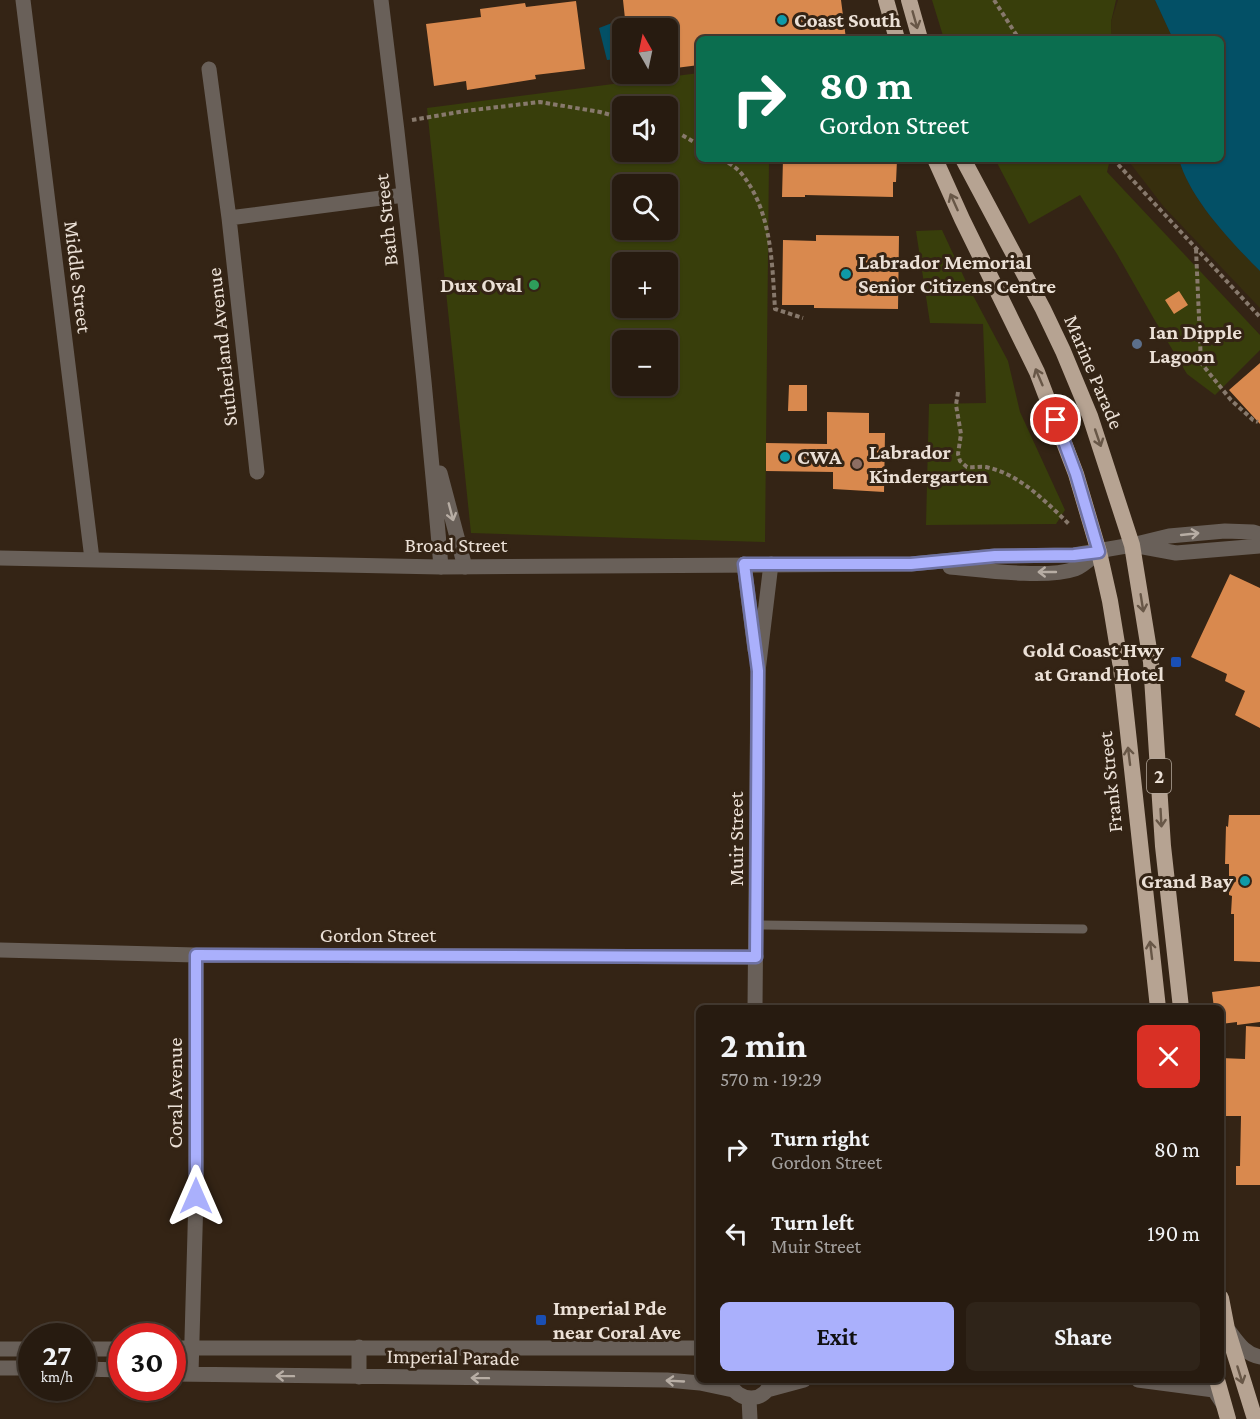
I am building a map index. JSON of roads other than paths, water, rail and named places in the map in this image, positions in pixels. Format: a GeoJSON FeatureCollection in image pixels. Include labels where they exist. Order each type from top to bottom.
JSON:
{"type":"FeatureCollection","features":[{"type":"Feature","properties":{"kind":"highway"},"geometry":{"type":"LineString","coordinates":[[886,0],[896,36]]}},
{"type":"Feature","properties":{"kind":"highway"},"geometry":{"type":"LineString","coordinates":[[909,0],[919,36]]}},
{"type":"Feature","properties":{"kind":"highway","name":"2"},"geometry":{"type":"LineString","coordinates":[[936,162],[1037,372],[1076,474],[1099,552]]}},
{"type":"Feature","properties":{"kind":"highway","name":"Marine Parade"},"geometry":{"type":"LineString","coordinates":[[965,162],[1063,351],[1090,416],[1132,545]]}},
{"type":"Feature","properties":{"kind":"highway","name":"2"},"geometry":{"type":"LineString","coordinates":[[1132,545],[1151,662],[1163,846],[1181,1005]]}},
{"type":"Feature","properties":{"kind":"highway","name":"Frank Street"},"geometry":{"type":"LineString","coordinates":[[1099,552],[1121,668],[1158,1005]]}},
{"type":"Feature","properties":{"kind":"highway"},"geometry":{"type":"LineString","coordinates":[[1224,1314],[1256,1419]]}},
{"type":"Feature","properties":{"kind":"highway"},"geometry":{"type":"LineString","coordinates":[[1218,1383],[1226,1412]]}},
{"type":"Feature","properties":{"kind":"street","name":"Middle Street"},"geometry":{"type":"LineString","coordinates":[[23,0],[92,559]]}},
{"type":"Feature","properties":{"kind":"street","name":"Bath Street"},"geometry":{"type":"LineString","coordinates":[[381,0],[430,435],[441,567]]}},
{"type":"Feature","properties":{"kind":"street","name":"Sutherland Avenue"},"geometry":{"type":"LineString","coordinates":[[209,69],[229,218],[257,472]]}},
{"type":"Feature","properties":{"kind":"street"},"geometry":{"type":"LineString","coordinates":[[229,218],[404,195]]}},
{"type":"Feature","properties":{"kind":"street","name":"Bath Street"},"geometry":{"type":"LineString","coordinates":[[430,435],[465,567]]}},
{"type":"Feature","properties":{"kind":"street"},"geometry":{"type":"LineString","coordinates":[[1132,545],[1169,536],[1225,531],[1260,534]]}},
{"type":"Feature","properties":{"kind":"street","name":"Broad Street"},"geometry":{"type":"LineString","coordinates":[[0,558],[441,567],[911,564],[1009,572],[1055,573],[1076,569],[1099,552],[1132,545]]}},
{"type":"Feature","properties":{"kind":"street"},"geometry":{"type":"LineString","coordinates":[[1132,545],[1176,553],[1260,546]]}},
{"type":"Feature","properties":{"kind":"street","name":"Muir Street"},"geometry":{"type":"LineString","coordinates":[[744,564],[758,671]]}},
{"type":"Feature","properties":{"kind":"street","name":"Muir Street"},"geometry":{"type":"LineString","coordinates":[[755,1005],[758,671],[771,564]]}},
{"type":"Feature","properties":{"kind":"street","name":"Gordon Street"},"geometry":{"type":"LineString","coordinates":[[0,950],[196,955],[756,957]]}},
{"type":"Feature","properties":{"kind":"street","name":"Coral Avenue"},"geometry":{"type":"LineString","coordinates":[[191,1374],[196,1196],[196,955]]}},
{"type":"Feature","properties":{"kind":"street"},"geometry":{"type":"LineString","coordinates":[[1227,1329],[1250,1355],[1260,1357]]}},
{"type":"Feature","properties":{"kind":"street"},"geometry":{"type":"LineString","coordinates":[[359,1347],[359,1377]]}},
{"type":"Feature","properties":{"kind":"street","name":"Imperial Parade"},"geometry":{"type":"LineString","coordinates":[[186,1348],[696,1348]]}},
{"type":"Feature","properties":{"kind":"street"},"geometry":{"type":"LineString","coordinates":[[0,1349],[18,1349]]}},
{"type":"Feature","properties":{"kind":"street"},"geometry":{"type":"LineString","coordinates":[[0,1368],[18,1368]]}},
{"type":"Feature","properties":{"kind":"street","name":"Imperial Parade"},"geometry":{"type":"LineString","coordinates":[[186,1374],[667,1380],[696,1383]]}},
{"type":"Feature","properties":{"kind":"street","name":"Imperial Parade"},"geometry":{"type":"LineString","coordinates":[[700,1383],[730,1385],[739,1396],[749,1399]]}},
{"type":"Feature","properties":{"kind":"street"},"geometry":{"type":"LineString","coordinates":[[1161,1383],[1214,1390],[1226,1412]]}},
{"type":"Feature","properties":{"kind":"street"},"geometry":{"type":"LineString","coordinates":[[750,1419],[749,1399],[759,1396],[769,1385]]}},
{"type":"Feature","properties":{"kind":"street"},"geometry":{"type":"LineString","coordinates":[[1256,1419],[1260,1412]]}},
{"type":"Feature","properties":{"kind":"lane"},"geometry":{"type":"LineString","coordinates":[[756,925],[1083,928]]}},
{"type":"Feature","properties":{"kind":"water"},"geometry":{"type":"Polygon","coordinates":[[[1155,0],[1260,0],[1260,271],[1213,219],[1192,189],[1180,162],[1224,162],[1224,36],[1172,36],[1155,0]]]}},
{"type":"Feature","properties":{"kind":"water"},"geometry":{"type":"Polygon","coordinates":[[[612,23],[612,59],[607,60],[599,28],[612,23]]]}},
{"type":"Feature","properties":{"kind":"place","name":"Coast South"},"geometry":{"type":"Point","coordinates":[782,20]}},
{"type":"Feature","properties":{"kind":"place","name":"Labrador Memorial Senior Citizens Centre"},"geometry":{"type":"Point","coordinates":[846,274]}},
{"type":"Feature","properties":{"kind":"place","name":"Dux Oval"},"geometry":{"type":"Point","coordinates":[534,285]}},
{"type":"Feature","properties":{"kind":"place","name":"Ian Dipple Lagoon"},"geometry":{"type":"Point","coordinates":[1137,344]}},
{"type":"Feature","properties":{"kind":"place","name":"CWA"},"geometry":{"type":"Point","coordinates":[785,457]}},
{"type":"Feature","properties":{"kind":"place","name":"Labrador Kindergarten"},"geometry":{"type":"Point","coordinates":[857,464]}},
{"type":"Feature","properties":{"kind":"place","name":"Gold Coast Hwy at Grand Hotel"},"geometry":{"type":"Point","coordinates":[1176,662]}},
{"type":"Feature","properties":{"kind":"place","name":"Grand Bay"},"geometry":{"type":"Point","coordinates":[1245,881]}},
{"type":"Feature","properties":{"kind":"place","name":"Imperial Pde near Coral Ave"},"geometry":{"type":"Point","coordinates":[541,1320]}}]}
